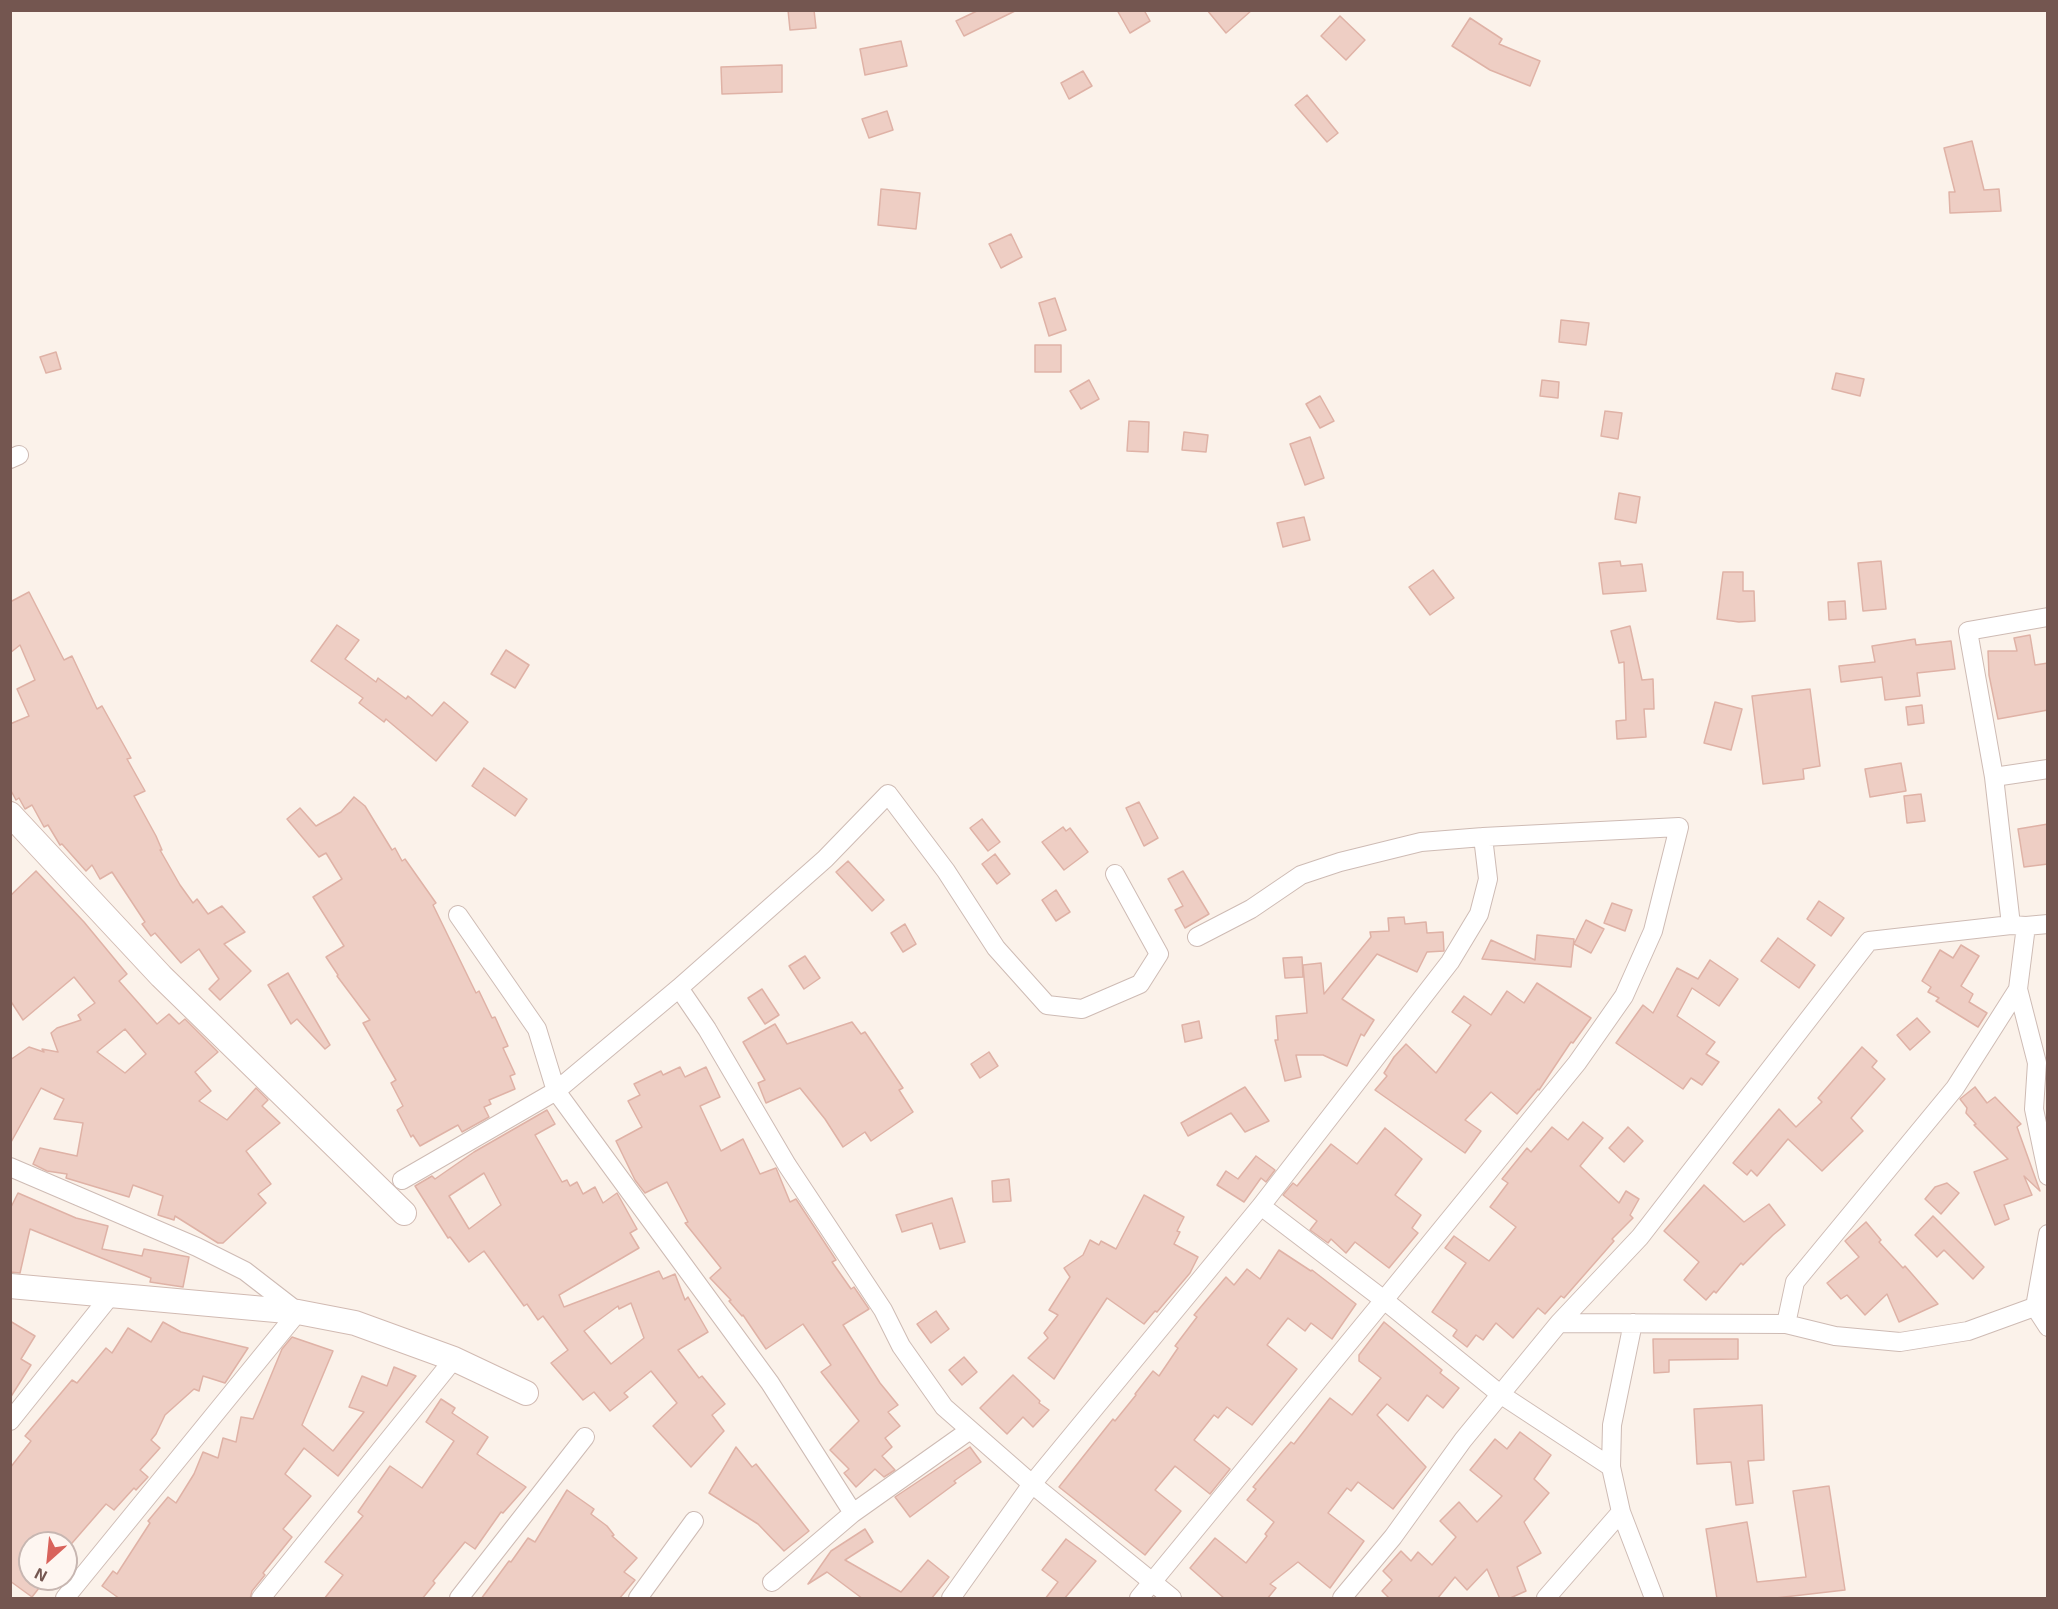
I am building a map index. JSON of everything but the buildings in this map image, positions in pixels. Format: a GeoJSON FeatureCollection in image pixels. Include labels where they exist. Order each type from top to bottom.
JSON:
{"type":"FeatureCollection","features":[{"type":"Feature","properties":{"kind":"street"},"geometry":{"type":"LineString","coordinates":[[2048,617],[1968,631],[2019,925],[2018,989],[2037,1063],[2034,1109],[2048,1176]]}},
{"type":"Feature","properties":{"kind":"street"},"geometry":{"type":"LineString","coordinates":[[1994,777],[2048,769]]}},
{"type":"Feature","properties":{"kind":"street"},"geometry":{"type":"LineString","coordinates":[[402,1180],[556,1090],[679,988],[825,859],[888,794],[946,871],[996,948],[1047,1005],[1082,1009],[1140,984],[1159,954],[1115,874]]}},
{"type":"Feature","properties":{"kind":"street"},"geometry":{"type":"LineString","coordinates":[[10,814],[162,976],[404,1213]]}},
{"type":"Feature","properties":{"kind":"street"},"geometry":{"type":"LineString","coordinates":[[1139,1599],[1577,1063],[1624,996],[1653,931],[1679,827],[1421,842],[1340,861],[1301,875],[1251,909],[1197,937]]}},
{"type":"Feature","properties":{"kind":"street"},"geometry":{"type":"LineString","coordinates":[[951,1599],[1032,1484],[1261,1206],[1450,962],[1479,914],[1488,879],[1483,837]]}},
{"type":"Feature","properties":{"kind":"street"},"geometry":{"type":"LineString","coordinates":[[458,915],[537,1029],[556,1090],[770,1383],[853,1513]]}},
{"type":"Feature","properties":{"kind":"street"},"geometry":{"type":"LineString","coordinates":[[1342,1599],[1393,1537],[1462,1440],[1559,1323],[1640,1238],[1869,941],[2048,924]]}},
{"type":"Feature","properties":{"kind":"street"},"geometry":{"type":"LineString","coordinates":[[679,988],[707,1029],[787,1165],[883,1310],[901,1346],[945,1407],[1032,1484],[1172,1599]]}},
{"type":"Feature","properties":{"kind":"street"},"geometry":{"type":"LineString","coordinates":[[1786,1324],[1795,1282],[1955,1088],[2018,989]]}},
{"type":"Feature","properties":{"kind":"street"},"geometry":{"type":"LineString","coordinates":[[10,1167],[197,1247],[245,1271],[298,1312]]}},
{"type":"Feature","properties":{"kind":"street"},"geometry":{"type":"LineString","coordinates":[[1261,1206],[1384,1300],[1500,1394],[1611,1467]]}},
{"type":"Feature","properties":{"kind":"street"},"geometry":{"type":"LineString","coordinates":[[2048,1234],[2041,1305],[2048,1328]]}},
{"type":"Feature","properties":{"kind":"street"},"geometry":{"type":"LineString","coordinates":[[10,1286],[298,1312],[355,1323],[454,1359],[526,1393]]}},
{"type":"Feature","properties":{"kind":"street"},"geometry":{"type":"LineString","coordinates":[[10,1421],[111,1295]]}},
{"type":"Feature","properties":{"kind":"street"},"geometry":{"type":"LineString","coordinates":[[1559,1323],[1786,1324],[1836,1336],[1900,1342],[1968,1331],[2041,1305]]}},
{"type":"Feature","properties":{"kind":"street"},"geometry":{"type":"LineString","coordinates":[[65,1599],[298,1312]]}},
{"type":"Feature","properties":{"kind":"street"},"geometry":{"type":"LineString","coordinates":[[1633,1323],[1612,1425],[1611,1467],[1621,1512],[1654,1599]]}},
{"type":"Feature","properties":{"kind":"street"},"geometry":{"type":"LineString","coordinates":[[261,1599],[454,1359]]}},
{"type":"Feature","properties":{"kind":"street"},"geometry":{"type":"LineString","coordinates":[[772,1582],[853,1513],[970,1430]]}},
{"type":"Feature","properties":{"kind":"street"},"geometry":{"type":"LineString","coordinates":[[459,1599],[585,1437]]}},
{"type":"Feature","properties":{"kind":"street"},"geometry":{"type":"LineString","coordinates":[[1546,1599],[1621,1512]]}},
{"type":"Feature","properties":{"kind":"street"},"geometry":{"type":"LineString","coordinates":[[638,1599],[694,1521]]}}]}
